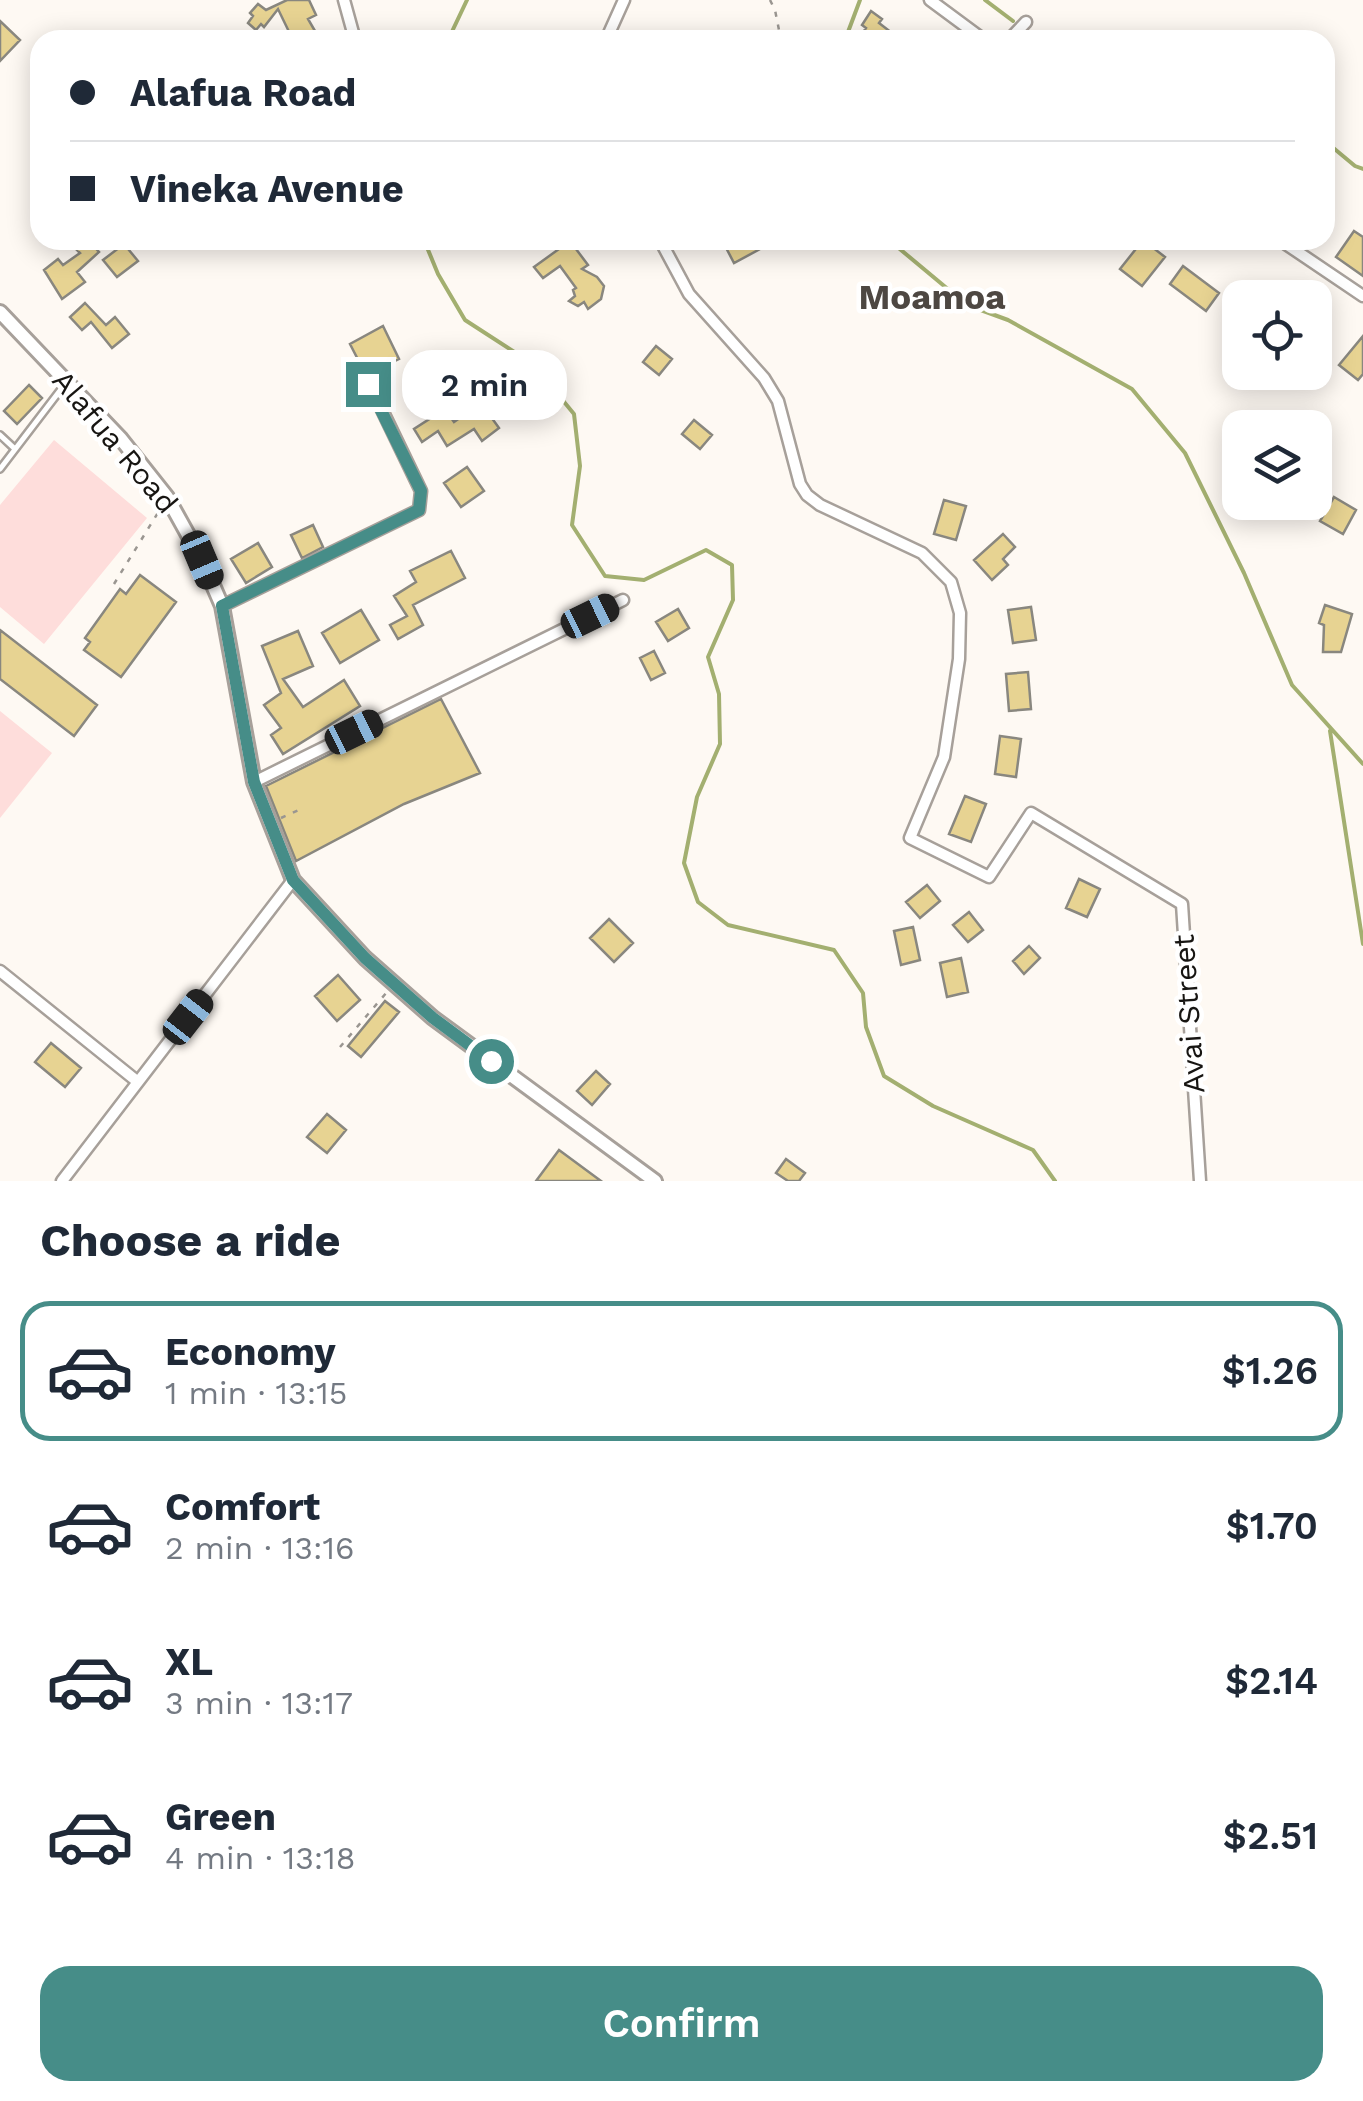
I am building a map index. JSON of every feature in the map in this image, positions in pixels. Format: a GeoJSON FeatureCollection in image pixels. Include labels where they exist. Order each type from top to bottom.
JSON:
{"type":"FeatureCollection","features":[{"type":"Feature","properties":{"kind":"street"},"geometry":{"type":"LineString","coordinates":[[344,0],[352,30]]}},
{"type":"Feature","properties":{"kind":"street"},"geometry":{"type":"LineString","coordinates":[[610,30],[624,0]]}},
{"type":"Feature","properties":{"kind":"street"},"geometry":{"type":"LineString","coordinates":[[930,0],[970,30]]}},
{"type":"Feature","properties":{"kind":"street"},"geometry":{"type":"LineString","coordinates":[[1018,30],[1026,22]]}},
{"type":"Feature","properties":{"kind":"street","name":"Avai Street"},"geometry":{"type":"LineString","coordinates":[[665,250],[689,294],[764,378],[778,401],[806,495],[922,552],[951,582],[960,613],[959,659],[944,756],[910,838],[990,878],[1031,813],[1182,904],[1200,1181]]}},
{"type":"Feature","properties":{"kind":"street"},"geometry":{"type":"LineString","coordinates":[[1295,250],[1363,296]]}},
{"type":"Feature","properties":{"kind":"street","name":"Alafua Road"},"geometry":{"type":"LineString","coordinates":[[0,312],[121,439],[167,497],[202,560],[222,606],[254,782],[293,880],[365,958],[433,1018],[655,1181]]}},
{"type":"Feature","properties":{"kind":"street"},"geometry":{"type":"LineString","coordinates":[[222,606],[419,510],[421,491],[368,384]]}},
{"type":"Feature","properties":{"kind":"street"},"geometry":{"type":"LineString","coordinates":[[254,782],[623,600]]}},
{"type":"Feature","properties":{"kind":"street"},"geometry":{"type":"LineString","coordinates":[[62,1181],[293,880]]}},
{"type":"Feature","properties":{"kind":"street"},"geometry":{"type":"LineString","coordinates":[[0,971],[138,1082]]}},
{"type":"Feature","properties":{"kind":"lane"},"geometry":{"type":"LineString","coordinates":[[0,469],[66,382]]}},
{"type":"Feature","properties":{"kind":"lane"},"geometry":{"type":"LineString","coordinates":[[0,435],[16,449]]}},
{"type":"Feature","properties":{"kind":"path"},"geometry":{"type":"LineString","coordinates":[[770,0],[779,30]]}},
{"type":"Feature","properties":{"kind":"path"},"geometry":{"type":"LineString","coordinates":[[114,584],[167,497]]}},
{"type":"Feature","properties":{"kind":"path"},"geometry":{"type":"LineString","coordinates":[[270,823],[301,809]]}},
{"type":"Feature","properties":{"kind":"path"},"geometry":{"type":"LineString","coordinates":[[340,1047],[394,984]]}},
{"type":"Feature","properties":{"kind":"shaded area"},"geometry":{"type":"Polygon","coordinates":[[[54,440],[147,518],[44,644],[0,607],[0,505],[54,440]]]}},
{"type":"Feature","properties":{"kind":"shaded area"},"geometry":{"type":"Polygon","coordinates":[[[0,711],[52,753],[0,818],[0,711]]]}},
{"type":"Feature","properties":{"kind":"building"},"geometry":{"type":"Polygon","coordinates":[[[287,0],[309,0],[316,15],[308,19],[314,30],[288,30],[278,9],[264,27],[261,24],[256,30],[248,23],[253,16],[250,13],[258,4],[266,10],[287,0]]]}},
{"type":"Feature","properties":{"kind":"building"},"geometry":{"type":"Polygon","coordinates":[[[871,11],[888,30],[865,30],[862,25],[871,11]]]}},
{"type":"Feature","properties":{"kind":"building"},"geometry":{"type":"Polygon","coordinates":[[[0,21],[20,40],[0,61],[0,21]]]}},
{"type":"Feature","properties":{"kind":"building"},"geometry":{"type":"Polygon","coordinates":[[[1354,231],[1363,237],[1363,276],[1336,257],[1354,231]]]}},
{"type":"Feature","properties":{"kind":"building"},"geometry":{"type":"Polygon","coordinates":[[[77,250],[99,252],[77,272],[85,282],[62,299],[44,270],[58,259],[63,265],[80,253],[77,250]]]}},
{"type":"Feature","properties":{"kind":"building"},"geometry":{"type":"Polygon","coordinates":[[[116,250],[129,250],[138,261],[117,277],[103,260],[116,250]]]}},
{"type":"Feature","properties":{"kind":"building"},"geometry":{"type":"Polygon","coordinates":[[[558,250],[577,250],[588,265],[582,269],[604,286],[601,299],[588,309],[584,302],[578,306],[569,301],[576,288],[560,266],[543,278],[534,267],[558,250]]]}},
{"type":"Feature","properties":{"kind":"building"},"geometry":{"type":"Polygon","coordinates":[[[727,250],[758,250],[734,263],[727,250]]]}},
{"type":"Feature","properties":{"kind":"building"},"geometry":{"type":"Polygon","coordinates":[[[1135,250],[1156,250],[1165,257],[1142,286],[1120,269],[1135,250]]]}},
{"type":"Feature","properties":{"kind":"building"},"geometry":{"type":"Polygon","coordinates":[[[1183,266],[1219,293],[1206,311],[1170,284],[1183,266]]]}},
{"type":"Feature","properties":{"kind":"building"},"geometry":{"type":"Polygon","coordinates":[[[85,303],[106,325],[115,317],[129,334],[112,348],[91,322],[82,330],[70,317],[85,303]]]}},
{"type":"Feature","properties":{"kind":"building"},"geometry":{"type":"Polygon","coordinates":[[[383,326],[399,359],[366,375],[350,344],[383,326]]]}},
{"type":"Feature","properties":{"kind":"building"},"geometry":{"type":"Polygon","coordinates":[[[1363,336],[1363,374],[1358,380],[1339,365],[1363,336]]]}},
{"type":"Feature","properties":{"kind":"building"},"geometry":{"type":"Polygon","coordinates":[[[656,346],[672,359],[659,375],[643,362],[656,346]]]}},
{"type":"Feature","properties":{"kind":"building"},"geometry":{"type":"Polygon","coordinates":[[[29,385],[42,398],[17,424],[4,411],[29,385]]]}},
{"type":"Feature","properties":{"kind":"building"},"geometry":{"type":"Polygon","coordinates":[[[481,403],[499,428],[482,441],[474,429],[447,446],[438,431],[422,442],[414,429],[445,409],[454,422],[481,403]]]}},
{"type":"Feature","properties":{"kind":"building"},"geometry":{"type":"Polygon","coordinates":[[[694,420],[712,435],[700,449],[682,434],[694,420]]]}},
{"type":"Feature","properties":{"kind":"building"},"geometry":{"type":"Polygon","coordinates":[[[467,467],[484,491],[461,507],[444,483],[467,467]]]}},
{"type":"Feature","properties":{"kind":"building"},"geometry":{"type":"Polygon","coordinates":[[[1334,497],[1356,510],[1343,534],[1320,521],[1332,520],[1334,497]]]}},
{"type":"Feature","properties":{"kind":"building"},"geometry":{"type":"Polygon","coordinates":[[[944,500],[966,506],[956,540],[934,534],[944,500]]]}},
{"type":"Feature","properties":{"kind":"building"},"geometry":{"type":"Polygon","coordinates":[[[313,525],[323,547],[302,558],[291,535],[313,525]]]}},
{"type":"Feature","properties":{"kind":"building"},"geometry":{"type":"Polygon","coordinates":[[[1003,534],[1015,547],[1003,559],[1008,565],[992,580],[974,560],[1003,534]]]}},
{"type":"Feature","properties":{"kind":"building"},"geometry":{"type":"Polygon","coordinates":[[[258,543],[272,567],[246,583],[231,559],[258,543]]]}},
{"type":"Feature","properties":{"kind":"building"},"geometry":{"type":"Polygon","coordinates":[[[451,551],[465,578],[413,605],[423,625],[398,639],[390,625],[407,616],[394,596],[416,582],[410,571],[451,551]]]}},
{"type":"Feature","properties":{"kind":"building"},"geometry":{"type":"Polygon","coordinates":[[[140,575],[176,602],[121,677],[84,650],[90,642],[85,638],[120,589],[126,594],[140,575]]]}},
{"type":"Feature","properties":{"kind":"building"},"geometry":{"type":"Polygon","coordinates":[[[1325,605],[1352,614],[1341,652],[1323,652],[1324,625],[1319,623],[1325,605]]]}},
{"type":"Feature","properties":{"kind":"building"},"geometry":{"type":"Polygon","coordinates":[[[1031,607],[1036,640],[1013,643],[1008,610],[1031,607]]]}},
{"type":"Feature","properties":{"kind":"building"},"geometry":{"type":"Polygon","coordinates":[[[678,609],[689,628],[668,641],[656,622],[678,609]]]}},
{"type":"Feature","properties":{"kind":"building"},"geometry":{"type":"Polygon","coordinates":[[[361,610],[379,640],[340,663],[322,633],[361,610]]]}},
{"type":"Feature","properties":{"kind":"building"},"geometry":{"type":"Polygon","coordinates":[[[0,630],[97,705],[74,736],[0,679],[0,630]]]}},
{"type":"Feature","properties":{"kind":"building"},"geometry":{"type":"Polygon","coordinates":[[[298,631],[313,666],[283,679],[303,707],[344,680],[360,706],[283,754],[271,735],[281,728],[264,705],[281,693],[262,646],[298,631]]]}},
{"type":"Feature","properties":{"kind":"building"},"geometry":{"type":"Polygon","coordinates":[[[654,651],[665,673],[651,680],[640,658],[654,651]]]}},
{"type":"Feature","properties":{"kind":"building"},"geometry":{"type":"Polygon","coordinates":[[[1028,672],[1031,709],[1009,711],[1006,674],[1028,672]]]}},
{"type":"Feature","properties":{"kind":"building"},"geometry":{"type":"Polygon","coordinates":[[[441,699],[480,773],[404,804],[296,861],[266,786],[441,699]]]}},
{"type":"Feature","properties":{"kind":"building"},"geometry":{"type":"Polygon","coordinates":[[[1000,736],[1021,739],[1016,777],[995,774],[1000,736]]]}},
{"type":"Feature","properties":{"kind":"building"},"geometry":{"type":"Polygon","coordinates":[[[965,796],[986,804],[971,842],[949,834],[965,796]]]}},
{"type":"Feature","properties":{"kind":"building"},"geometry":{"type":"Polygon","coordinates":[[[1079,879],[1100,889],[1087,917],[1066,908],[1079,879]]]}},
{"type":"Feature","properties":{"kind":"building"},"geometry":{"type":"Polygon","coordinates":[[[927,885],[940,901],[920,918],[906,902],[927,885]]]}},
{"type":"Feature","properties":{"kind":"building"},"geometry":{"type":"Polygon","coordinates":[[[969,912],[983,930],[968,942],[953,925],[969,912]]]}},
{"type":"Feature","properties":{"kind":"building"},"geometry":{"type":"Polygon","coordinates":[[[609,919],[633,943],[614,962],[590,938],[609,919]]]}},
{"type":"Feature","properties":{"kind":"building"},"geometry":{"type":"Polygon","coordinates":[[[913,927],[920,960],[901,965],[894,931],[913,927]]]}},
{"type":"Feature","properties":{"kind":"building"},"geometry":{"type":"Polygon","coordinates":[[[1029,946],[1040,958],[1024,974],[1013,961],[1029,946]]]}},
{"type":"Feature","properties":{"kind":"building"},"geometry":{"type":"Polygon","coordinates":[[[961,958],[968,992],[947,997],[940,963],[961,958]]]}},
{"type":"Feature","properties":{"kind":"building"},"geometry":{"type":"Polygon","coordinates":[[[338,975],[360,1000],[337,1021],[315,996],[338,975]]]}},
{"type":"Feature","properties":{"kind":"building"},"geometry":{"type":"Polygon","coordinates":[[[385,1001],[399,1012],[361,1057],[348,1046],[385,1001]]]}},
{"type":"Feature","properties":{"kind":"building"},"geometry":{"type":"Polygon","coordinates":[[[51,1043],[81,1068],[65,1087],[35,1062],[51,1043]]]}},
{"type":"Feature","properties":{"kind":"building"},"geometry":{"type":"Polygon","coordinates":[[[596,1071],[610,1084],[592,1105],[577,1091],[596,1071]]]}},
{"type":"Feature","properties":{"kind":"building"},"geometry":{"type":"Polygon","coordinates":[[[327,1114],[346,1130],[327,1153],[307,1137],[327,1114]]]}},
{"type":"Feature","properties":{"kind":"building"},"geometry":{"type":"Polygon","coordinates":[[[559,1150],[601,1181],[536,1181],[559,1150]]]}},
{"type":"Feature","properties":{"kind":"building"},"geometry":{"type":"Polygon","coordinates":[[[786,1159],[805,1173],[799,1181],[788,1181],[776,1173],[786,1159]]]}},
{"type":"Feature","properties":{"kind":"waterway"},"geometry":{"type":"LineString","coordinates":[[453,30],[467,0]]}},
{"type":"Feature","properties":{"kind":"waterway"},"geometry":{"type":"LineString","coordinates":[[849,30],[860,0]]}},
{"type":"Feature","properties":{"kind":"waterway"},"geometry":{"type":"LineString","coordinates":[[985,0],[1013,21]]}},
{"type":"Feature","properties":{"kind":"waterway"},"geometry":{"type":"LineString","coordinates":[[1335,149],[1363,169]]}},
{"type":"Feature","properties":{"kind":"waterway"},"geometry":{"type":"LineString","coordinates":[[428,250],[465,320],[533,364],[574,414],[580,466],[572,525],[605,576],[644,580],[706,550],[732,565],[733,600],[708,657],[719,694],[720,744],[697,797],[684,863],[698,902],[728,925],[834,950],[863,993],[866,1027],[884,1076],[933,1106],[1033,1150],[1055,1181]]}},
{"type":"Feature","properties":{"kind":"waterway"},"geometry":{"type":"LineString","coordinates":[[901,250],[967,305],[1008,320],[1132,389],[1185,453],[1244,573],[1292,685],[1363,764]]}},
{"type":"Feature","properties":{"kind":"waterway"},"geometry":{"type":"LineString","coordinates":[[1330,731],[1363,944]]}},
{"type":"Feature","properties":{"kind":"district","name":"Moamoa"},"geometry":{"type":"Point","coordinates":[932,297]}},
{"type":"Feature","properties":{"kind":"route"},"geometry":{"type":"LineString","coordinates":[[368,384],[421,491],[419,510],[222,606],[254,782],[293,880],[365,958],[433,1018],[491,1061]]}}]}
